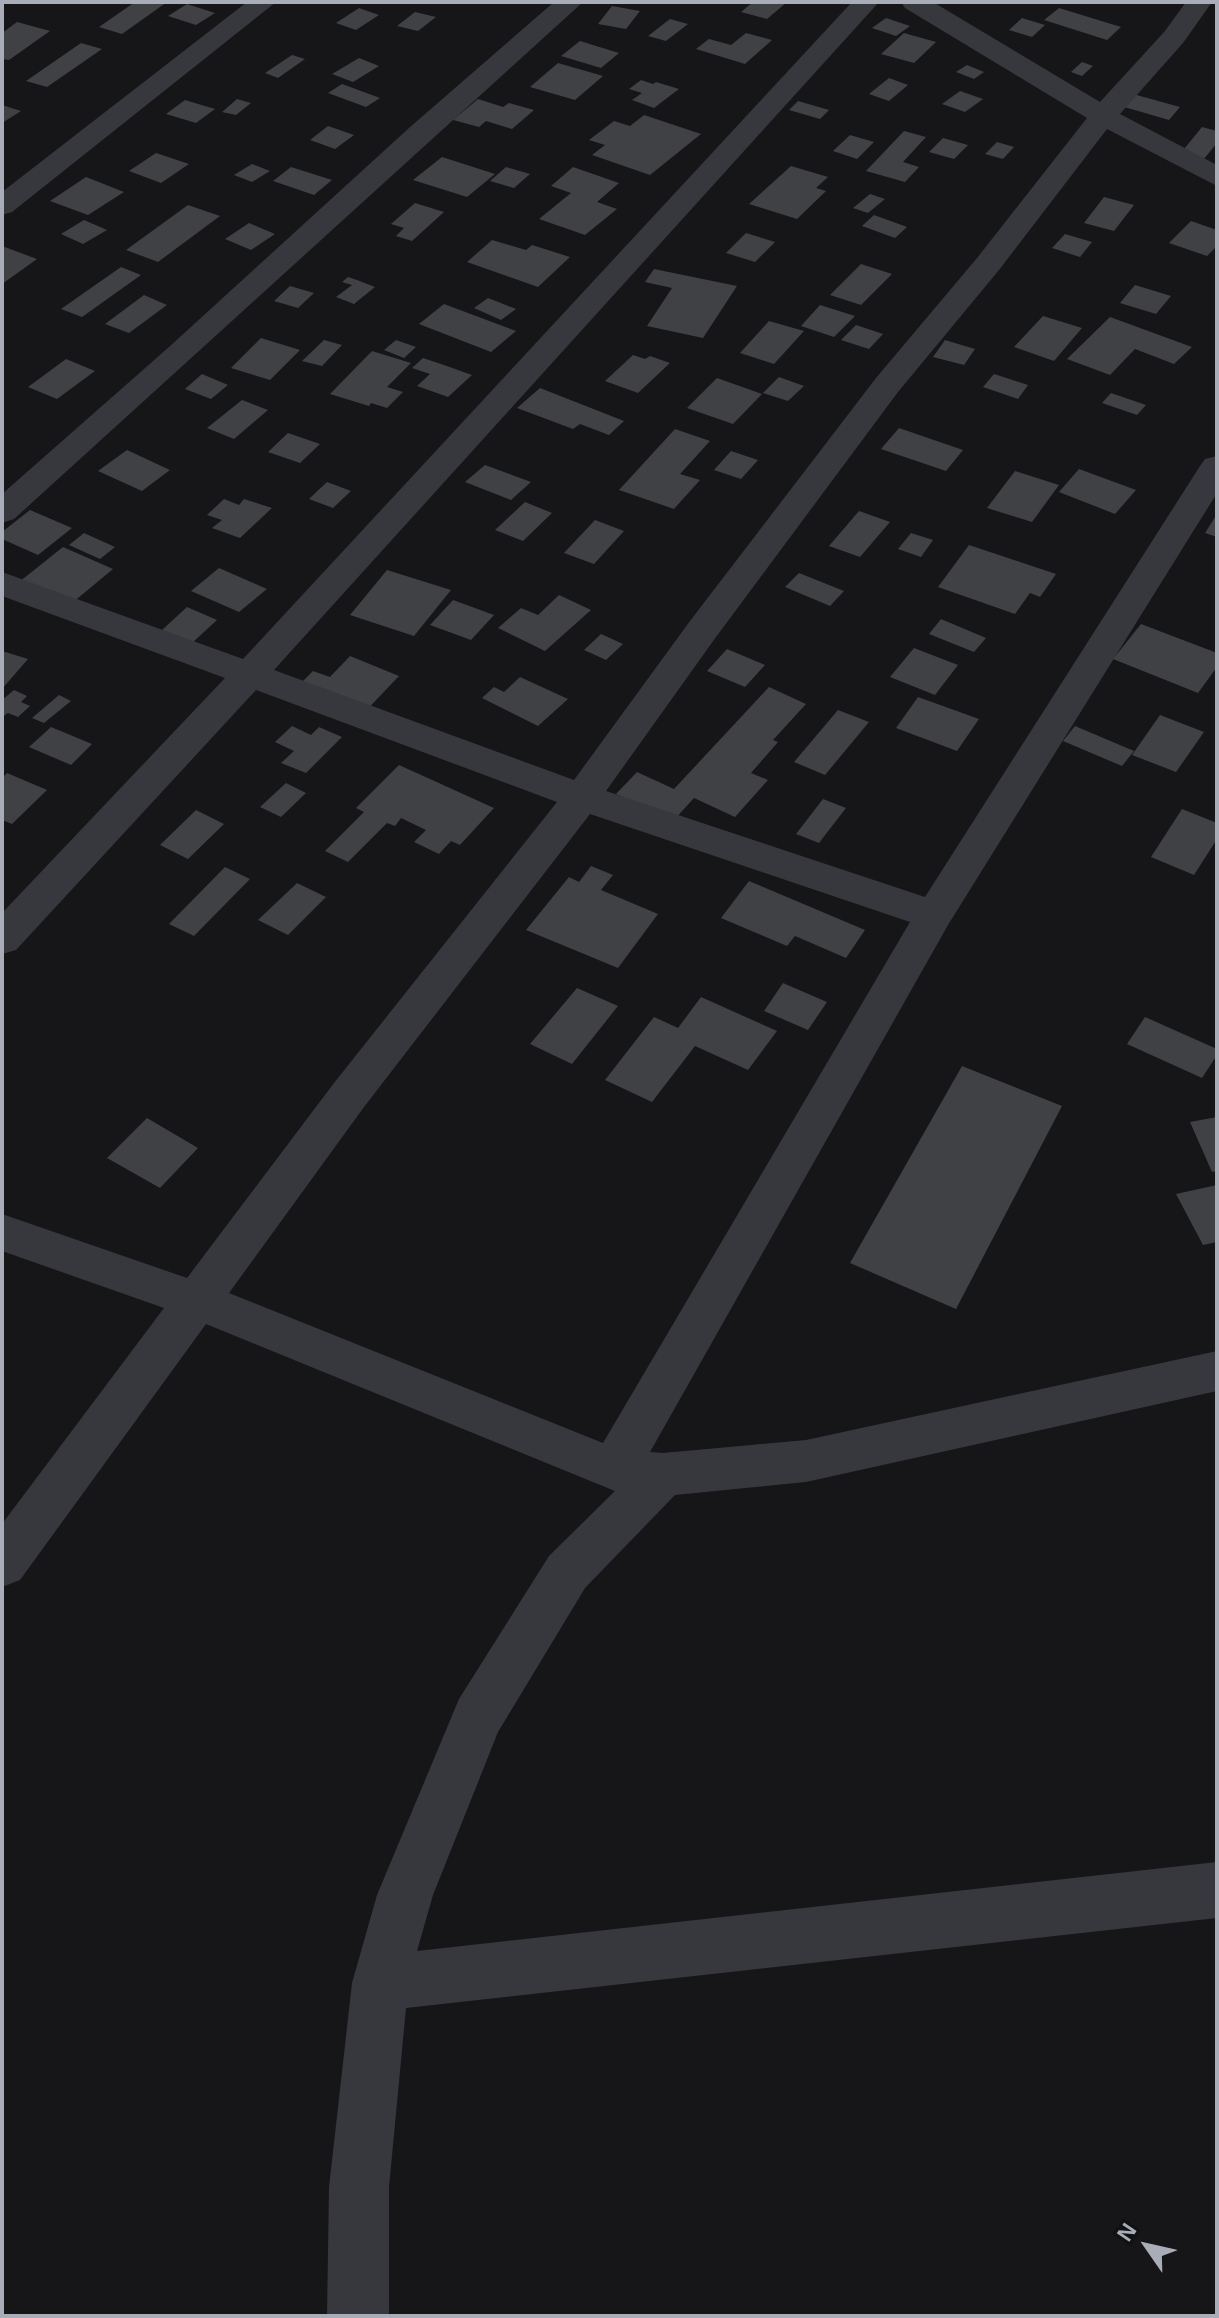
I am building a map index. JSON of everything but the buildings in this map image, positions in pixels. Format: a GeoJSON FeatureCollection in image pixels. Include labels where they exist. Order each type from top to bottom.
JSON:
{"type":"FeatureCollection","features":[{"type":"Feature","properties":{"kind":"street"},"geometry":{"type":"LineString","coordinates":[[2,206],[263,2]]}},
{"type":"Feature","properties":{"kind":"street"},"geometry":{"type":"LineString","coordinates":[[2,512],[180,354],[419,134],[570,2]]}},
{"type":"Feature","properties":{"kind":"street"},"geometry":{"type":"LineString","coordinates":[[2,939],[248,676],[866,2]]}},
{"type":"Feature","properties":{"kind":"street"},"geometry":{"type":"LineString","coordinates":[[914,2],[1103,116],[1217,177]]}},
{"type":"Feature","properties":{"kind":"street"},"geometry":{"type":"LineString","coordinates":[[2,1564],[349,1095],[582,797],[877,397],[988,264],[1103,116],[1174,37],[1199,2]]}},
{"type":"Feature","properties":{"kind":"street"},"geometry":{"type":"LineString","coordinates":[[358,2316],[359,2187],[380,1983],[405,1895],[478,1717],[567,1572],[638,1472],[934,915],[1217,466]]}},
{"type":"Feature","properties":{"kind":"street"},"geometry":{"type":"LineString","coordinates":[[2,583],[582,797],[934,915]]}},
{"type":"Feature","properties":{"kind":"street"},"geometry":{"type":"LineString","coordinates":[[2,1232],[199,1301],[638,1472],[806,1461],[1217,1371]]}},
{"type":"Feature","properties":{"kind":"street"},"geometry":{"type":"LineString","coordinates":[[380,1983],[1217,1890]]}}]}
